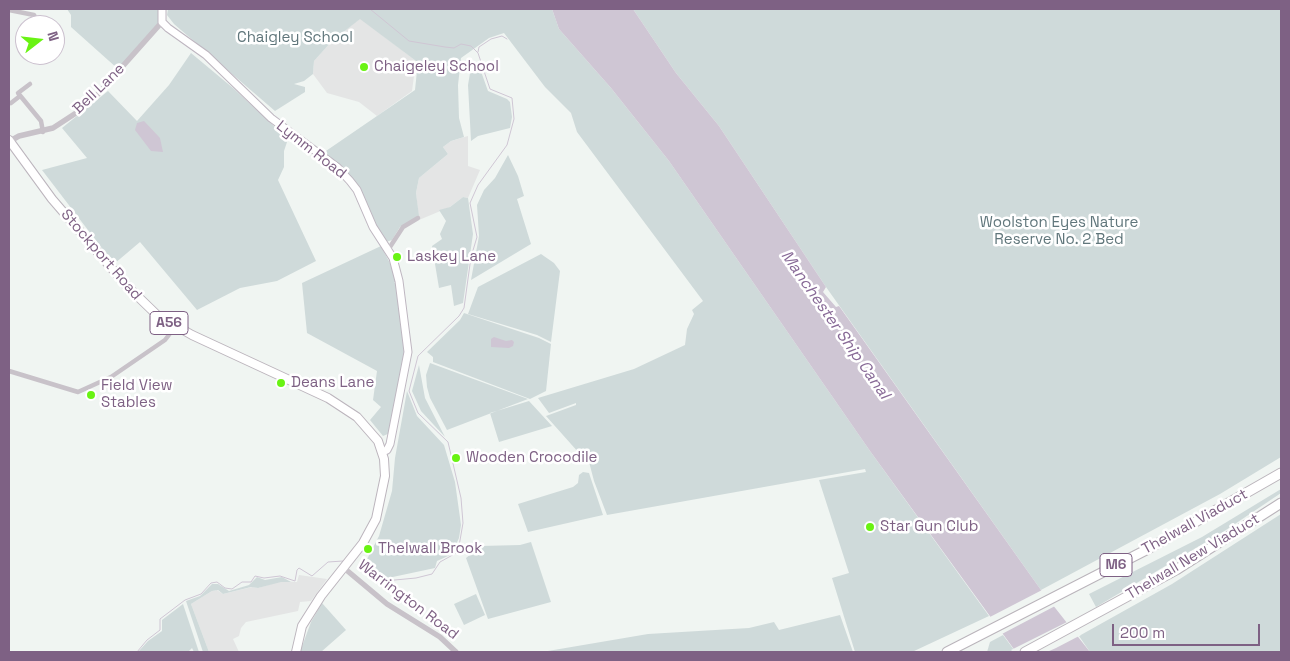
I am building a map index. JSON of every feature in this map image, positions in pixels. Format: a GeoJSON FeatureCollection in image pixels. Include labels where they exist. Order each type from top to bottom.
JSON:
{"type":"FeatureCollection","features":[{"type":"Feature","properties":{"kind":"highway","name":"Thelwall Viaduct"},"geometry":{"type":"LineString","coordinates":[[947,652],[1148,549],[1281,473]]}},
{"type":"Feature","properties":{"kind":"highway","name":"Thelwall New Viaduct"},"geometry":{"type":"LineString","coordinates":[[1025,652],[1176,570],[1281,503]]}},
{"type":"Feature","properties":{"kind":"main road"},"geometry":{"type":"LineString","coordinates":[[162,9],[162,22]]}},
{"type":"Feature","properties":{"kind":"main road","name":"Lymm Road"},"geometry":{"type":"LineString","coordinates":[[162,22],[206,55],[271,118],[336,167],[357,190],[373,227],[388,250],[400,281],[408,342],[405,374],[389,447],[382,452]]}},
{"type":"Feature","properties":{"kind":"main road","name":"Stockport Road"},"geometry":{"type":"LineString","coordinates":[[9,140],[52,199],[141,301],[175,327],[328,398],[357,417],[378,441],[382,452],[385,476],[376,519],[363,543],[344,568]]}},
{"type":"Feature","properties":{"kind":"main road"},"geometry":{"type":"LineString","coordinates":[[378,441],[392,432]]}},
{"type":"Feature","properties":{"kind":"main road","name":"A56"},"geometry":{"type":"LineString","coordinates":[[296,652],[302,626],[321,596],[344,568]]}},
{"type":"Feature","properties":{"kind":"street"},"geometry":{"type":"LineString","coordinates":[[9,10],[34,15]]}},
{"type":"Feature","properties":{"kind":"street","name":"Bell Lane"},"geometry":{"type":"LineString","coordinates":[[9,140],[19,136],[43,132],[64,122],[98,94],[162,22]]}},
{"type":"Feature","properties":{"kind":"street"},"geometry":{"type":"LineString","coordinates":[[30,84],[18,93],[41,121],[43,132]]}},
{"type":"Feature","properties":{"kind":"street"},"geometry":{"type":"LineString","coordinates":[[11,103],[20,96]]}},
{"type":"Feature","properties":{"kind":"street"},"geometry":{"type":"LineString","coordinates":[[388,250],[403,227],[418,218]]}},
{"type":"Feature","properties":{"kind":"street"},"geometry":{"type":"LineString","coordinates":[[9,371],[78,392],[111,377],[165,340],[175,327]]}},
{"type":"Feature","properties":{"kind":"street","name":"Warrington Road"},"geometry":{"type":"LineString","coordinates":[[344,568],[387,604],[440,637],[456,652]]}},
{"type":"Feature","properties":{"kind":"shaded area","name":"Chaigeley School"},"geometry":{"type":"Polygon","coordinates":[[[360,18],[416,61],[412,91],[377,116],[359,102],[327,93],[313,74],[314,61],[332,41],[360,18]]]}},
{"type":"Feature","properties":{"kind":"shaded area"},"geometry":{"type":"Polygon","coordinates":[[[468,136],[468,166],[480,170],[468,198],[463,197],[450,207],[419,220],[416,193],[419,178],[448,154],[443,147],[451,141],[468,136]]]}},
{"type":"Feature","properties":{"kind":"shaded area"},"geometry":{"type":"Polygon","coordinates":[[[299,575],[327,579],[311,601],[300,602],[298,611],[246,622],[241,628],[239,636],[233,639],[239,652],[209,652],[191,604],[212,591],[217,590],[223,594],[252,587],[258,588],[281,581],[297,582],[299,575]]]}},
{"type":"Feature","properties":{"kind":"green space"},"geometry":{"type":"Polygon","coordinates":[[[67,9],[159,9],[158,20],[162,25],[118,69],[71,27],[71,15],[67,9]]]}},
{"type":"Feature","properties":{"kind":"green space","name":"Chaigley School"},"geometry":{"type":"Polygon","coordinates":[[[168,9],[552,9],[559,29],[611,88],[669,161],[870,451],[989,616],[912,652],[855,652],[832,578],[849,573],[819,480],[866,472],[865,469],[607,515],[594,481],[588,458],[579,453],[546,416],[576,405],[576,403],[549,413],[538,398],[634,369],[685,345],[687,329],[694,314],[692,310],[703,301],[577,132],[571,113],[545,87],[504,33],[489,38],[461,58],[458,85],[459,118],[464,137],[451,141],[443,147],[448,154],[419,178],[416,193],[419,216],[400,227],[392,240],[386,242],[376,225],[360,188],[323,153],[415,90],[418,61],[360,19],[332,41],[314,61],[313,74],[304,81],[294,84],[305,87],[305,92],[275,111],[174,24],[167,15],[168,9]]]}},
{"type":"Feature","properties":{"kind":"green space","name":"Woolston Eyes Nature Reserve No. 2 Bed"},"geometry":{"type":"Polygon","coordinates":[[[633,9],[1281,9],[1281,457],[1220,494],[1041,590],[826,287],[719,126],[676,73],[633,9]]]}},
{"type":"Feature","properties":{"kind":"green space"},"geometry":{"type":"Polygon","coordinates":[[[191,53],[233,88],[288,139],[284,151],[284,167],[278,180],[316,261],[277,281],[240,288],[197,310],[140,242],[114,264],[42,170],[87,158],[62,128],[108,91],[137,121],[169,85],[191,53]]]}},
{"type":"Feature","properties":{"kind":"green space"},"geometry":{"type":"Polygon","coordinates":[[[478,63],[488,91],[510,102],[512,117],[510,128],[478,136],[471,141],[468,85],[470,73],[478,63]]]}},
{"type":"Feature","properties":{"kind":"green space"},"geometry":{"type":"Polygon","coordinates":[[[508,155],[518,176],[524,196],[517,199],[531,244],[471,280],[479,236],[477,205],[484,190],[495,178],[508,155]]]}},
{"type":"Feature","properties":{"kind":"green space"},"geometry":{"type":"Polygon","coordinates":[[[463,197],[468,198],[473,234],[463,303],[454,306],[451,285],[439,288],[432,246],[442,239],[440,234],[446,221],[439,210],[450,207],[463,197]]]}},
{"type":"Feature","properties":{"kind":"green space"},"geometry":{"type":"Polygon","coordinates":[[[381,246],[393,269],[396,282],[394,282],[397,285],[405,351],[390,433],[383,436],[370,420],[381,407],[373,400],[377,371],[307,333],[302,283],[381,246]]]}},
{"type":"Feature","properties":{"kind":"green space"},"geometry":{"type":"Polygon","coordinates":[[[541,254],[554,263],[560,271],[551,342],[537,335],[468,314],[478,287],[541,254]]]}},
{"type":"Feature","properties":{"kind":"green space"},"geometry":{"type":"Polygon","coordinates":[[[464,313],[539,338],[551,344],[546,391],[530,399],[433,362],[433,357],[427,352],[460,320],[464,313]]]}},
{"type":"Feature","properties":{"kind":"green space"},"geometry":{"type":"Polygon","coordinates":[[[430,363],[528,399],[447,430],[430,398],[427,387],[426,375],[430,363]]]}},
{"type":"Feature","properties":{"kind":"green space"},"geometry":{"type":"Polygon","coordinates":[[[419,365],[425,398],[445,437],[421,411],[412,391],[419,365]]]}},
{"type":"Feature","properties":{"kind":"green space"},"geometry":{"type":"Polygon","coordinates":[[[407,391],[417,416],[444,445],[455,482],[461,525],[459,538],[453,551],[448,556],[437,561],[435,568],[388,578],[378,575],[364,565],[379,536],[392,491],[395,458],[407,391]]]}},
{"type":"Feature","properties":{"kind":"green space"},"geometry":{"type":"Polygon","coordinates":[[[529,401],[552,426],[499,442],[490,413],[529,401]]]}},
{"type":"Feature","properties":{"kind":"green space"},"geometry":{"type":"Polygon","coordinates":[[[583,472],[589,473],[603,515],[528,532],[518,504],[573,487],[578,483],[579,475],[583,472]]]}},
{"type":"Feature","properties":{"kind":"green space"},"geometry":{"type":"Polygon","coordinates":[[[1281,489],[1281,493],[1223,532],[1096,607],[1089,594],[1202,537],[1281,489]]]}},
{"type":"Feature","properties":{"kind":"green space"},"geometry":{"type":"Polygon","coordinates":[[[1281,514],[1281,652],[1090,652],[1079,636],[1172,584],[1281,514]]]}},
{"type":"Feature","properties":{"kind":"green space"},"geometry":{"type":"Polygon","coordinates":[[[531,542],[551,602],[488,619],[466,558],[481,546],[520,545],[531,542]]]}},
{"type":"Feature","properties":{"kind":"green space"},"geometry":{"type":"Polygon","coordinates":[[[257,577],[265,580],[282,577],[291,582],[281,582],[258,588],[251,587],[223,594],[218,590],[212,591],[191,604],[209,652],[203,652],[186,601],[200,596],[212,584],[218,584],[229,591],[249,585],[257,577]]]}},
{"type":"Feature","properties":{"kind":"green space"},"geometry":{"type":"Polygon","coordinates":[[[476,594],[485,615],[464,625],[454,604],[476,594]]]}},
{"type":"Feature","properties":{"kind":"green space"},"geometry":{"type":"Polygon","coordinates":[[[322,603],[346,630],[321,652],[300,652],[311,622],[322,603]]]}},
{"type":"Feature","properties":{"kind":"green space"},"geometry":{"type":"Polygon","coordinates":[[[183,604],[199,652],[194,652],[192,648],[188,652],[138,652],[148,641],[162,631],[162,620],[183,604]]]}},
{"type":"Feature","properties":{"kind":"green space"},"geometry":{"type":"Polygon","coordinates":[[[840,615],[853,652],[542,652],[648,634],[749,628],[774,622],[779,630],[840,615]]]}},
{"type":"Feature","properties":{"kind":"green space"},"geometry":{"type":"Polygon","coordinates":[[[1003,635],[1014,650],[1010,652],[987,652],[990,642],[1003,635]]]}},
{"type":"Feature","properties":{"kind":"water","name":"Manchester Ship Canal"},"geometry":{"type":"Polygon","coordinates":[[[552,9],[633,9],[676,73],[719,126],[826,287],[823,292],[836,307],[839,306],[1041,590],[1090,652],[1016,652],[870,451],[669,161],[611,88],[559,29],[552,9]]]}},
{"type":"Feature","properties":{"kind":"water"},"geometry":{"type":"Polygon","coordinates":[[[144,121],[160,138],[163,152],[151,151],[135,130],[137,123],[144,121]]]}},
{"type":"Feature","properties":{"kind":"water"},"geometry":{"type":"Polygon","coordinates":[[[494,337],[506,341],[512,340],[514,342],[513,346],[509,348],[491,347],[491,339],[494,337]]]}},
{"type":"Feature","properties":{"kind":"pier"},"geometry":{"type":"Polygon","coordinates":[[[1044,589],[1057,605],[1000,635],[988,618],[1044,589]]]}},
{"type":"Feature","properties":{"kind":"pier"},"geometry":{"type":"Polygon","coordinates":[[[1069,621],[1081,635],[1047,652],[1013,652],[1011,650],[1069,621]]]}},
{"type":"Feature","properties":{"kind":"waterway"},"geometry":{"type":"LineString","coordinates":[[361,566],[374,578],[384,581],[416,578],[432,574],[440,562],[458,552],[463,523],[461,498],[448,442],[418,413],[409,391],[418,356],[459,316],[464,308],[471,257],[477,237],[470,203],[478,185],[507,145],[514,119],[512,98],[490,89],[478,53],[471,46],[461,44],[454,48],[409,41],[370,9]]}},
{"type":"Feature","properties":{"kind":"waterway"},"geometry":{"type":"LineString","coordinates":[[478,52],[479,47],[491,39],[502,36],[507,39]]}},
{"type":"Feature","properties":{"kind":"waterway"},"geometry":{"type":"LineString","coordinates":[[133,652],[137,652],[147,640],[160,630],[160,619],[185,600],[201,594],[211,583],[217,582],[225,588],[232,589],[242,582],[251,582],[255,576],[264,578],[280,576],[295,581],[299,568],[312,576],[328,562],[343,561]]}},
{"type":"Feature","properties":{"kind":"place","name":"Chaigeley School"},"geometry":{"type":"Point","coordinates":[364,67]}},
{"type":"Feature","properties":{"kind":"place","name":"Laskey Lane"},"geometry":{"type":"Point","coordinates":[397,257]}},
{"type":"Feature","properties":{"kind":"place","name":"Deans Lane"},"geometry":{"type":"Point","coordinates":[281,383]}},
{"type":"Feature","properties":{"kind":"place","name":"Field View Stables"},"geometry":{"type":"Point","coordinates":[91,395]}},
{"type":"Feature","properties":{"kind":"place","name":"Wooden Crocodile"},"geometry":{"type":"Point","coordinates":[456,458]}},
{"type":"Feature","properties":{"kind":"place","name":"Star Gun Club"},"geometry":{"type":"Point","coordinates":[870,527]}},
{"type":"Feature","properties":{"kind":"place","name":"Thelwall Brook"},"geometry":{"type":"Point","coordinates":[368,549]}}]}
